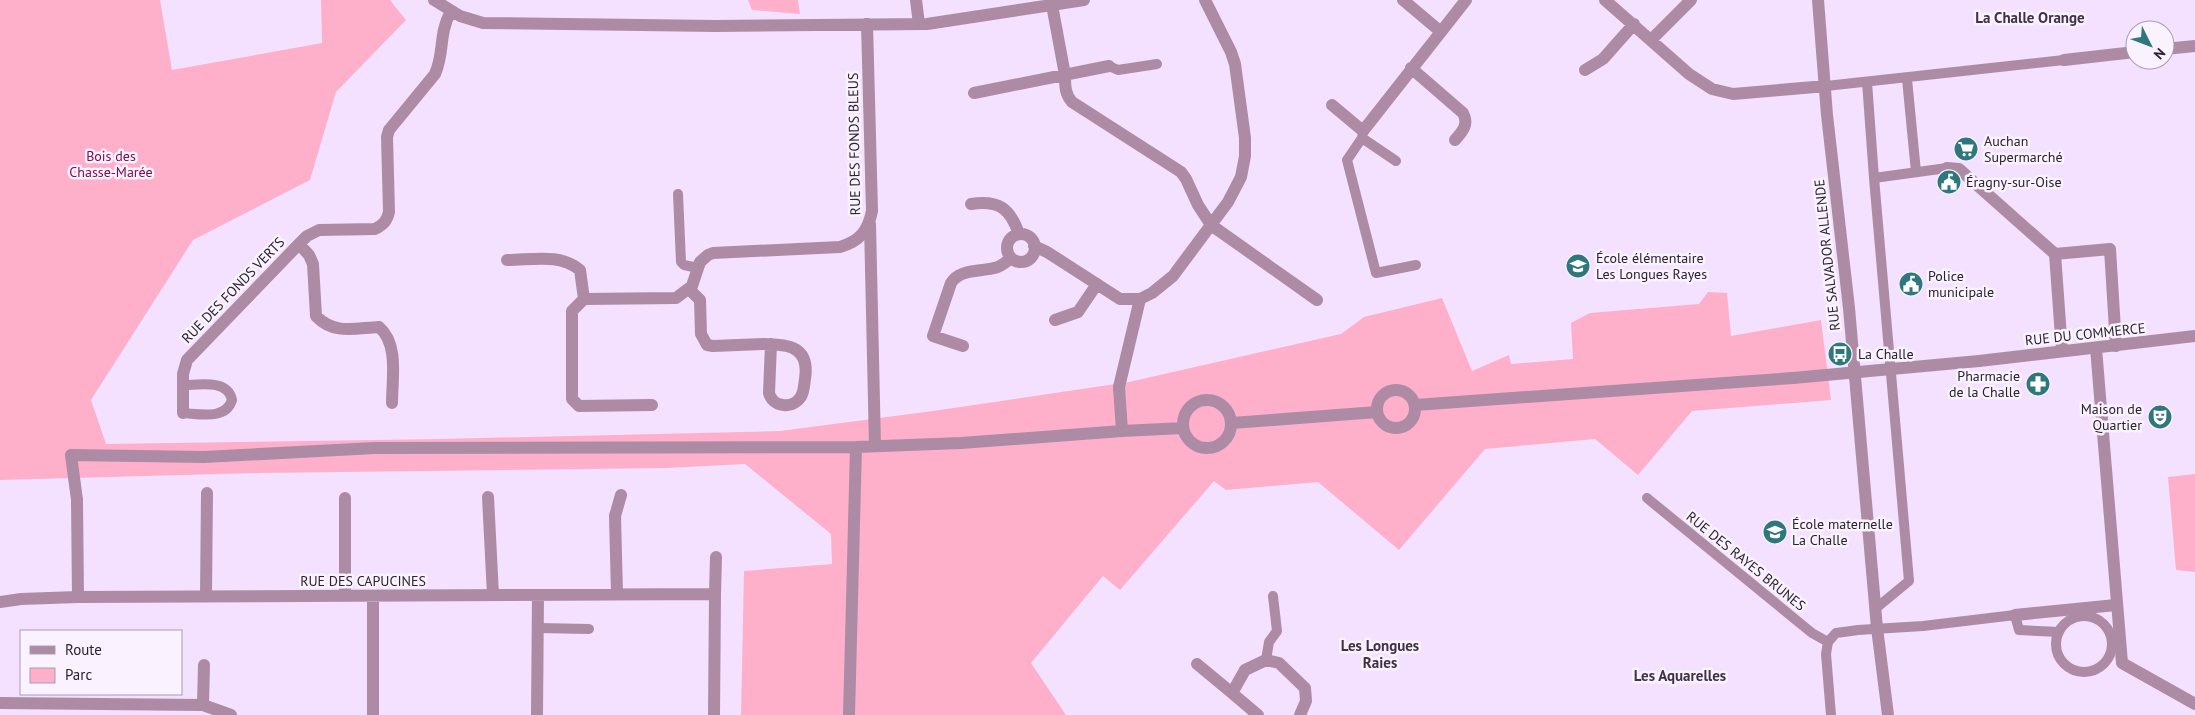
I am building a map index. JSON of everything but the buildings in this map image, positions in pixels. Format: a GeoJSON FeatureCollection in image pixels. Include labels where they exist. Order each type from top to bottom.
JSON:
{"type":"FeatureCollection","features":[{"type":"Feature","properties":{"kind":"street"},"geometry":{"type":"LineString","coordinates":[[434,0],[451,11],[483,23],[715,26],[919,24],[1084,0]]}},
{"type":"Feature","properties":{"kind":"street"},"geometry":{"type":"LineString","coordinates":[[916,0],[919,24]]}},
{"type":"Feature","properties":{"kind":"street"},"geometry":{"type":"LineString","coordinates":[[1034,246],[1047,252],[1120,299],[1140,299],[1152,293],[1173,276],[1228,202],[1241,177],[1245,156],[1245,138],[1235,64],[1205,0]]}},
{"type":"Feature","properties":{"kind":"street"},"geometry":{"type":"LineString","coordinates":[[1403,0],[1441,32]]}},
{"type":"Feature","properties":{"kind":"street"},"geometry":{"type":"LineString","coordinates":[[1332,105],[1362,134],[1411,68],[1466,0]]}},
{"type":"Feature","properties":{"kind":"street"},"geometry":{"type":"LineString","coordinates":[[1605,0],[1698,80],[1712,89],[1726,93],[1741,94],[1826,86]]}},
{"type":"Feature","properties":{"kind":"street"},"geometry":{"type":"LineString","coordinates":[[1651,40],[1691,0]]}},
{"type":"Feature","properties":{"kind":"street","name":"RUE SALVADOR ALLENDE"},"geometry":{"type":"LineString","coordinates":[[1818,0],[1827,115],[1849,308],[1877,628],[1888,715]]}},
{"type":"Feature","properties":{"kind":"street"},"geometry":{"type":"LineString","coordinates":[[1052,5],[1065,75],[1066,91],[1072,102],[1181,172],[1211,225],[1316,300]]}},
{"type":"Feature","properties":{"kind":"street","name":"RUE DES FONDS VERTS"},"geometry":{"type":"LineString","coordinates":[[183,413],[182,386],[187,360],[299,244],[319,230],[375,229],[382,226],[387,220],[389,212],[387,137],[389,130],[435,74],[439,64],[444,23],[451,11]]}},
{"type":"Feature","properties":{"kind":"street","name":"RUE DES FONDS BLEUS"},"geometry":{"type":"LineString","coordinates":[[689,289],[703,258],[714,253],[840,247],[852,244],[860,238],[870,224],[872,212],[867,24]]}},
{"type":"Feature","properties":{"kind":"street"},"geometry":{"type":"LineString","coordinates":[[1585,70],[1603,59],[1634,24]]}},
{"type":"Feature","properties":{"kind":"street"},"geometry":{"type":"LineString","coordinates":[[2175,48],[2195,46]]}},
{"type":"Feature","properties":{"kind":"street"},"geometry":{"type":"LineString","coordinates":[[2064,60],[2125,53]]}},
{"type":"Feature","properties":{"kind":"street"},"geometry":{"type":"LineString","coordinates":[[974,93],[1109,66]]}},
{"type":"Feature","properties":{"kind":"street"},"geometry":{"type":"LineString","coordinates":[[1411,68],[1463,113],[1466,119],[1465,128],[1455,140]]}},
{"type":"Feature","properties":{"kind":"street"},"geometry":{"type":"LineString","coordinates":[[1947,168],[1959,168],[2055,254],[2062,351]]}},
{"type":"Feature","properties":{"kind":"street"},"geometry":{"type":"LineString","coordinates":[[971,204],[987,202],[998,205],[1008,212],[1019,234]]}},
{"type":"Feature","properties":{"kind":"street"},"geometry":{"type":"LineString","coordinates":[[870,224],[875,446]]}},
{"type":"Feature","properties":{"kind":"street"},"geometry":{"type":"LineString","coordinates":[[1019,234],[1030,237],[1034,246],[1034,252],[1027,260],[1016,261],[1011,258],[1007,249],[1007,243],[1019,234]]}},
{"type":"Feature","properties":{"kind":"street","name":"RUE DES FONDS VERTS"},"geometry":{"type":"LineString","coordinates":[[299,244],[309,255],[313,264],[316,316],[325,325],[333,328],[379,327],[386,333],[391,344],[392,403]]}},
{"type":"Feature","properties":{"kind":"street"},"geometry":{"type":"LineString","coordinates":[[2055,254],[2110,250],[2116,346]]}},
{"type":"Feature","properties":{"kind":"street"},"geometry":{"type":"LineString","coordinates":[[963,346],[933,336],[951,283],[954,278],[964,273],[996,268],[1011,258]]}},
{"type":"Feature","properties":{"kind":"street"},"geometry":{"type":"LineString","coordinates":[[507,260],[559,259],[572,263],[580,270],[584,299]]}},
{"type":"Feature","properties":{"kind":"street"},"geometry":{"type":"LineString","coordinates":[[1055,320],[1078,312],[1097,284]]}},
{"type":"Feature","properties":{"kind":"street"},"geometry":{"type":"LineString","coordinates":[[652,405],[579,406],[572,398],[572,310],[584,299],[676,298],[689,289],[700,300],[701,334],[707,345],[723,346],[771,344],[787,344],[795,348],[805,362],[807,370],[803,393],[800,399],[790,405],[775,403],[770,398],[768,392],[771,344]]}},
{"type":"Feature","properties":{"kind":"street"},"geometry":{"type":"LineString","coordinates":[[1122,431],[1118,387],[1140,299]]}},
{"type":"Feature","properties":{"kind":"street","name":"RUE DU COMMERCE"},"geometry":{"type":"LineString","coordinates":[[1415,405],[1793,378],[1979,361],[2195,336]]}},
{"type":"Feature","properties":{"kind":"street"},"geometry":{"type":"LineString","coordinates":[[2096,348],[2122,663],[2195,704]]}},
{"type":"Feature","properties":{"kind":"street"},"geometry":{"type":"LineString","coordinates":[[1392,390],[1404,391],[1413,399],[1415,405],[1412,420],[1400,428],[1385,425],[1380,421],[1377,412],[1381,396],[1392,390]]}},
{"type":"Feature","properties":{"kind":"street"},"geometry":{"type":"LineString","coordinates":[[1210,399],[1221,404],[1229,412],[1232,424],[1225,440],[1218,446],[1209,448],[1200,447],[1192,443],[1182,428],[1183,417],[1189,407],[1199,400],[1210,399]]}},
{"type":"Feature","properties":{"kind":"street"},"geometry":{"type":"LineString","coordinates":[[1232,424],[1377,412]]}},
{"type":"Feature","properties":{"kind":"street"},"geometry":{"type":"LineString","coordinates":[[78,597],[77,500],[71,455],[204,457],[376,448],[856,447],[1182,428]]}},
{"type":"Feature","properties":{"kind":"street"},"geometry":{"type":"LineString","coordinates":[[849,715],[856,447]]}},
{"type":"Feature","properties":{"kind":"street"},"geometry":{"type":"LineString","coordinates":[[206,596],[208,493]]}},
{"type":"Feature","properties":{"kind":"street"},"geometry":{"type":"LineString","coordinates":[[617,594],[615,516],[621,495]]}},
{"type":"Feature","properties":{"kind":"street"},"geometry":{"type":"LineString","coordinates":[[345,498],[345,596]]}},
{"type":"Feature","properties":{"kind":"street"},"geometry":{"type":"LineString","coordinates":[[488,498],[493,595]]}},
{"type":"Feature","properties":{"kind":"street"},"geometry":{"type":"LineString","coordinates":[[714,715],[716,557]]}},
{"type":"Feature","properties":{"kind":"street","name":"RUE DES CAPUCINES"},"geometry":{"type":"LineString","coordinates":[[0,602],[20,598],[78,597],[617,594],[715,600]]}},
{"type":"Feature","properties":{"kind":"street"},"geometry":{"type":"LineString","coordinates":[[537,715],[538,595]]}},
{"type":"Feature","properties":{"kind":"street"},"geometry":{"type":"LineString","coordinates":[[373,596],[373,715]]}},
{"type":"Feature","properties":{"kind":"street"},"geometry":{"type":"LineString","coordinates":[[2015,615],[2116,605]]}},
{"type":"Feature","properties":{"kind":"street"},"geometry":{"type":"LineString","coordinates":[[1232,693],[1246,670],[1266,660],[1279,663],[1305,688],[1306,701],[1300,715]]}},
{"type":"Feature","properties":{"kind":"street"},"geometry":{"type":"LineString","coordinates":[[1197,664],[1258,715]]}},
{"type":"Feature","properties":{"kind":"street"},"geometry":{"type":"LineString","coordinates":[[203,705],[204,665]]}},
{"type":"Feature","properties":{"kind":"street"},"geometry":{"type":"LineString","coordinates":[[0,703],[88,710],[203,705],[231,715]]}},
{"type":"Feature","properties":{"kind":"lane"},"geometry":{"type":"LineString","coordinates":[[1826,86],[1907,79],[2064,60]]}},
{"type":"Feature","properties":{"kind":"lane"},"geometry":{"type":"LineString","coordinates":[[1109,66],[1118,70],[1157,64]]}},
{"type":"Feature","properties":{"kind":"lane"},"geometry":{"type":"LineString","coordinates":[[1907,79],[1916,172]]}},
{"type":"Feature","properties":{"kind":"lane"},"geometry":{"type":"LineString","coordinates":[[1867,82],[1909,581],[1876,609]]}},
{"type":"Feature","properties":{"kind":"lane"},"geometry":{"type":"LineString","coordinates":[[1396,161],[1362,134],[1347,160],[1376,273],[1416,265]]}},
{"type":"Feature","properties":{"kind":"lane"},"geometry":{"type":"LineString","coordinates":[[1874,178],[1947,168]]}},
{"type":"Feature","properties":{"kind":"lane"},"geometry":{"type":"LineString","coordinates":[[678,194],[681,262],[684,265],[698,268]]}},
{"type":"Feature","properties":{"kind":"lane","name":"RUE DES FONDS VERTS"},"geometry":{"type":"LineString","coordinates":[[182,386],[221,386],[231,394],[232,400],[226,410],[220,414],[183,413]]}},
{"type":"Feature","properties":{"kind":"lane","name":"RUE DES RAYES BRUNES"},"geometry":{"type":"LineString","coordinates":[[1647,498],[1812,633],[1828,642]]}},
{"type":"Feature","properties":{"kind":"lane"},"geometry":{"type":"LineString","coordinates":[[1266,660],[1269,642],[1277,631],[1273,596]]}},
{"type":"Feature","properties":{"kind":"lane"},"geometry":{"type":"LineString","coordinates":[[1831,715],[1826,654],[1828,642],[1836,633],[1877,628],[1923,626],[2015,615],[2019,630],[2059,632]]}},
{"type":"Feature","properties":{"kind":"lane"},"geometry":{"type":"LineString","coordinates":[[2091,617],[2099,621],[2106,627],[2112,644],[2106,661],[2100,668],[2082,672],[2066,665],[2060,658],[2057,650],[2059,632],[2065,624],[2073,619],[2091,617]]}},
{"type":"Feature","properties":{"kind":"lane"},"geometry":{"type":"LineString","coordinates":[[538,628],[589,629]]}},
{"type":"Feature","properties":{"kind":"green space","name":"Bois des Chasse-Marée"},"geometry":{"type":"Polygon","coordinates":[[[0,0],[160,0],[172,70],[322,43],[321,0],[390,0],[406,20],[336,92],[310,180],[193,240],[91,400],[106,444],[780,431],[1129,382],[1341,334],[1364,317],[1442,298],[1472,371],[1509,355],[1511,364],[1573,359],[1571,323],[1590,313],[1699,304],[1708,292],[1727,293],[1731,336],[1821,320],[1831,400],[1692,411],[1638,475],[1595,439],[1485,449],[1399,550],[1318,482],[1226,490],[1214,481],[1120,590],[1103,576],[1031,663],[1066,715],[741,715],[744,571],[832,564],[831,534],[745,464],[667,468],[260,473],[0,480],[0,0]]]}},
{"type":"Feature","properties":{"kind":"green space"},"geometry":{"type":"Polygon","coordinates":[[[748,0],[798,0],[800,14],[752,10],[748,0]]]}},
{"type":"Feature","properties":{"kind":"green space"},"geometry":{"type":"Polygon","coordinates":[[[2195,474],[2195,572],[2176,570],[2168,477],[2195,474]]]}},
{"type":"Feature","properties":{"kind":"place","name":"Auchan Supermarché"},"geometry":{"type":"Point","coordinates":[1966,149]}},
{"type":"Feature","properties":{"kind":"place","name":"Éragny-sur-Oise"},"geometry":{"type":"Point","coordinates":[1949,182]}},
{"type":"Feature","properties":{"kind":"place","name":"École élémentaire Les Longues Rayes"},"geometry":{"type":"Point","coordinates":[1578,266]}},
{"type":"Feature","properties":{"kind":"place","name":"Police municipale"},"geometry":{"type":"Point","coordinates":[1911,284]}},
{"type":"Feature","properties":{"kind":"place","name":"La Challe"},"geometry":{"type":"Point","coordinates":[1840,354]}},
{"type":"Feature","properties":{"kind":"place","name":"Pharmacie de la Challe"},"geometry":{"type":"Point","coordinates":[2038,384]}},
{"type":"Feature","properties":{"kind":"place","name":"Maison de Quartier"},"geometry":{"type":"Point","coordinates":[2160,417]}},
{"type":"Feature","properties":{"kind":"place","name":"École maternelle La Challe"},"geometry":{"type":"Point","coordinates":[1775,532]}},
{"type":"Feature","properties":{"kind":"district","name":"La Challe Orange"},"geometry":{"type":"Point","coordinates":[2030,18]}},
{"type":"Feature","properties":{"kind":"district","name":"Les Longues Raies"},"geometry":{"type":"Point","coordinates":[1380,654]}},
{"type":"Feature","properties":{"kind":"district","name":"Les Aquarelles"},"geometry":{"type":"Point","coordinates":[1680,676]}}]}
